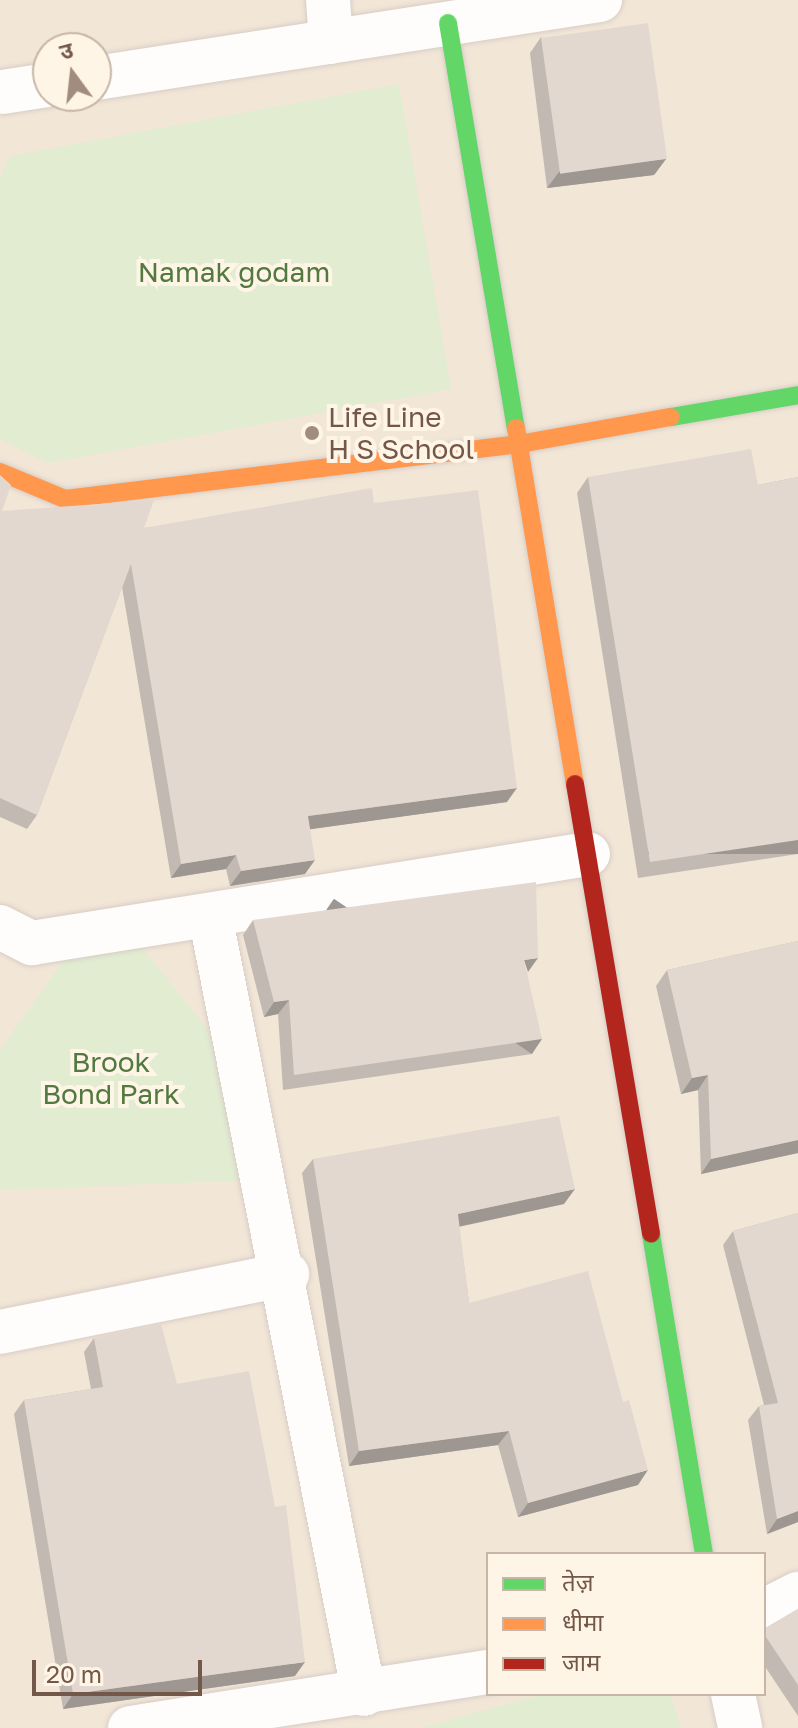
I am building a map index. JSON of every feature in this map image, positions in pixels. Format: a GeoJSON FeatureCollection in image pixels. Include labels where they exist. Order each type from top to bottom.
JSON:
{"type":"FeatureCollection","features":[{"type":"Feature","properties":{"kind":"street"},"geometry":{"type":"LineString","coordinates":[[112,74],[329,21],[448,23],[600,0]]}},
{"type":"Feature","properties":{"kind":"street"},"geometry":{"type":"LineString","coordinates":[[448,23],[704,1552]]}},
{"type":"Feature","properties":{"kind":"street"},"geometry":{"type":"LineString","coordinates":[[1,93],[32,88]]}},
{"type":"Feature","properties":{"kind":"street"},"geometry":{"type":"LineString","coordinates":[[0,472],[65,499],[519,444],[798,395]]}},
{"type":"Feature","properties":{"kind":"street"},"geometry":{"type":"LineString","coordinates":[[0,927],[32,943],[588,854]]}},
{"type":"Feature","properties":{"kind":"street"},"geometry":{"type":"LineString","coordinates":[[210,915],[287,1274],[364,1694]]}},
{"type":"Feature","properties":{"kind":"street"},"geometry":{"type":"LineString","coordinates":[[0,1332],[287,1274]]}},
{"type":"Feature","properties":{"kind":"street"},"geometry":{"type":"LineString","coordinates":[[766,1610],[798,1594]]}},
{"type":"Feature","properties":{"kind":"street"},"geometry":{"type":"LineString","coordinates":[[130,1728],[364,1694],[486,1672]]}},
{"type":"Feature","properties":{"kind":"street"},"geometry":{"type":"LineString","coordinates":[[733,1696],[740,1728]]}},
{"type":"Feature","properties":{"kind":"shaded area"},"geometry":{"type":"Polygon","coordinates":[[[0,0],[798,0],[798,1728],[0,1728],[0,0]]]}},
{"type":"Feature","properties":{"kind":"green space","name":"Namak godam"},"geometry":{"type":"Polygon","coordinates":[[[399,84],[451,389],[48,463],[0,439],[0,178],[10,156],[399,84]]]}},
{"type":"Feature","properties":{"kind":"green space","name":"Brook Bond Park"},"geometry":{"type":"Polygon","coordinates":[[[128,930],[208,1030],[258,1180],[0,1190],[0,1050],[73,947],[128,930]]]}},
{"type":"Feature","properties":{"kind":"green space"},"geometry":{"type":"Polygon","coordinates":[[[537,1696],[671,1696],[681,1728],[420,1728],[537,1696]]]}},
{"type":"Feature","properties":{"kind":"building"},"geometry":{"type":"Polygon","coordinates":[[[648,23],[667,159],[560,174],[541,38],[648,23]]]}},
{"type":"Feature","properties":{"kind":"building"},"geometry":{"type":"Polygon","coordinates":[[[751,449],[758,485],[798,477],[798,840],[650,862],[588,477],[751,449]]]}},
{"type":"Feature","properties":{"kind":"building"},"geometry":{"type":"Polygon","coordinates":[[[0,475],[11,485],[2,511],[154,500],[144,528],[372,488],[374,503],[478,490],[517,788],[308,816],[315,860],[241,871],[236,855],[181,864],[131,564],[37,815],[0,798],[0,475]]]}},
{"type":"Feature","properties":{"kind":"building"},"geometry":{"type":"Polygon","coordinates":[[[536,882],[538,958],[524,960],[542,1039],[294,1075],[289,1000],[274,1002],[253,920],[536,882]]]}},
{"type":"Feature","properties":{"kind":"building"},"geometry":{"type":"Polygon","coordinates":[[[798,941],[798,1140],[711,1159],[708,1075],[692,1078],[667,970],[798,941]]]}},
{"type":"Feature","properties":{"kind":"building"},"geometry":{"type":"Polygon","coordinates":[[[559,1116],[575,1189],[458,1214],[469,1303],[588,1271],[623,1402],[629,1400],[648,1470],[528,1503],[509,1431],[359,1451],[313,1159],[559,1116]]]}},
{"type":"Feature","properties":{"kind":"building"},"geometry":{"type":"Polygon","coordinates":[[[798,1213],[798,1511],[777,1519],[759,1406],[778,1403],[733,1231],[798,1213]]]}},
{"type":"Feature","properties":{"kind":"building"},"geometry":{"type":"Polygon","coordinates":[[[161,1324],[177,1384],[249,1371],[275,1507],[286,1505],[305,1662],[73,1694],[24,1400],[103,1387],[94,1338],[161,1324]]]}},
{"type":"Feature","properties":{"kind":"building"},"geometry":{"type":"Polygon","coordinates":[[[798,1609],[798,1685],[766,1637],[766,1628],[798,1609]]]}},
{"type":"Feature","properties":{"kind":"traffic: fast"},"geometry":{"type":"LineString","coordinates":[[448,23],[516,428]]}},
{"type":"Feature","properties":{"kind":"traffic: fast"},"geometry":{"type":"LineString","coordinates":[[671,417],[798,395]]}},
{"type":"Feature","properties":{"kind":"traffic: fast"},"geometry":{"type":"LineString","coordinates":[[651,1234],[704,1552]]}},
{"type":"Feature","properties":{"kind":"traffic: slow"},"geometry":{"type":"LineString","coordinates":[[0,472],[65,499],[519,444],[671,417]]}},
{"type":"Feature","properties":{"kind":"traffic: slow"},"geometry":{"type":"LineString","coordinates":[[516,428],[575,784]]}},
{"type":"Feature","properties":{"kind":"traffic: jam"},"geometry":{"type":"LineString","coordinates":[[575,784],[651,1234]]}},
{"type":"Feature","properties":{"kind":"place","name":"Life Line H S School"},"geometry":{"type":"Point","coordinates":[312,433]}}]}
